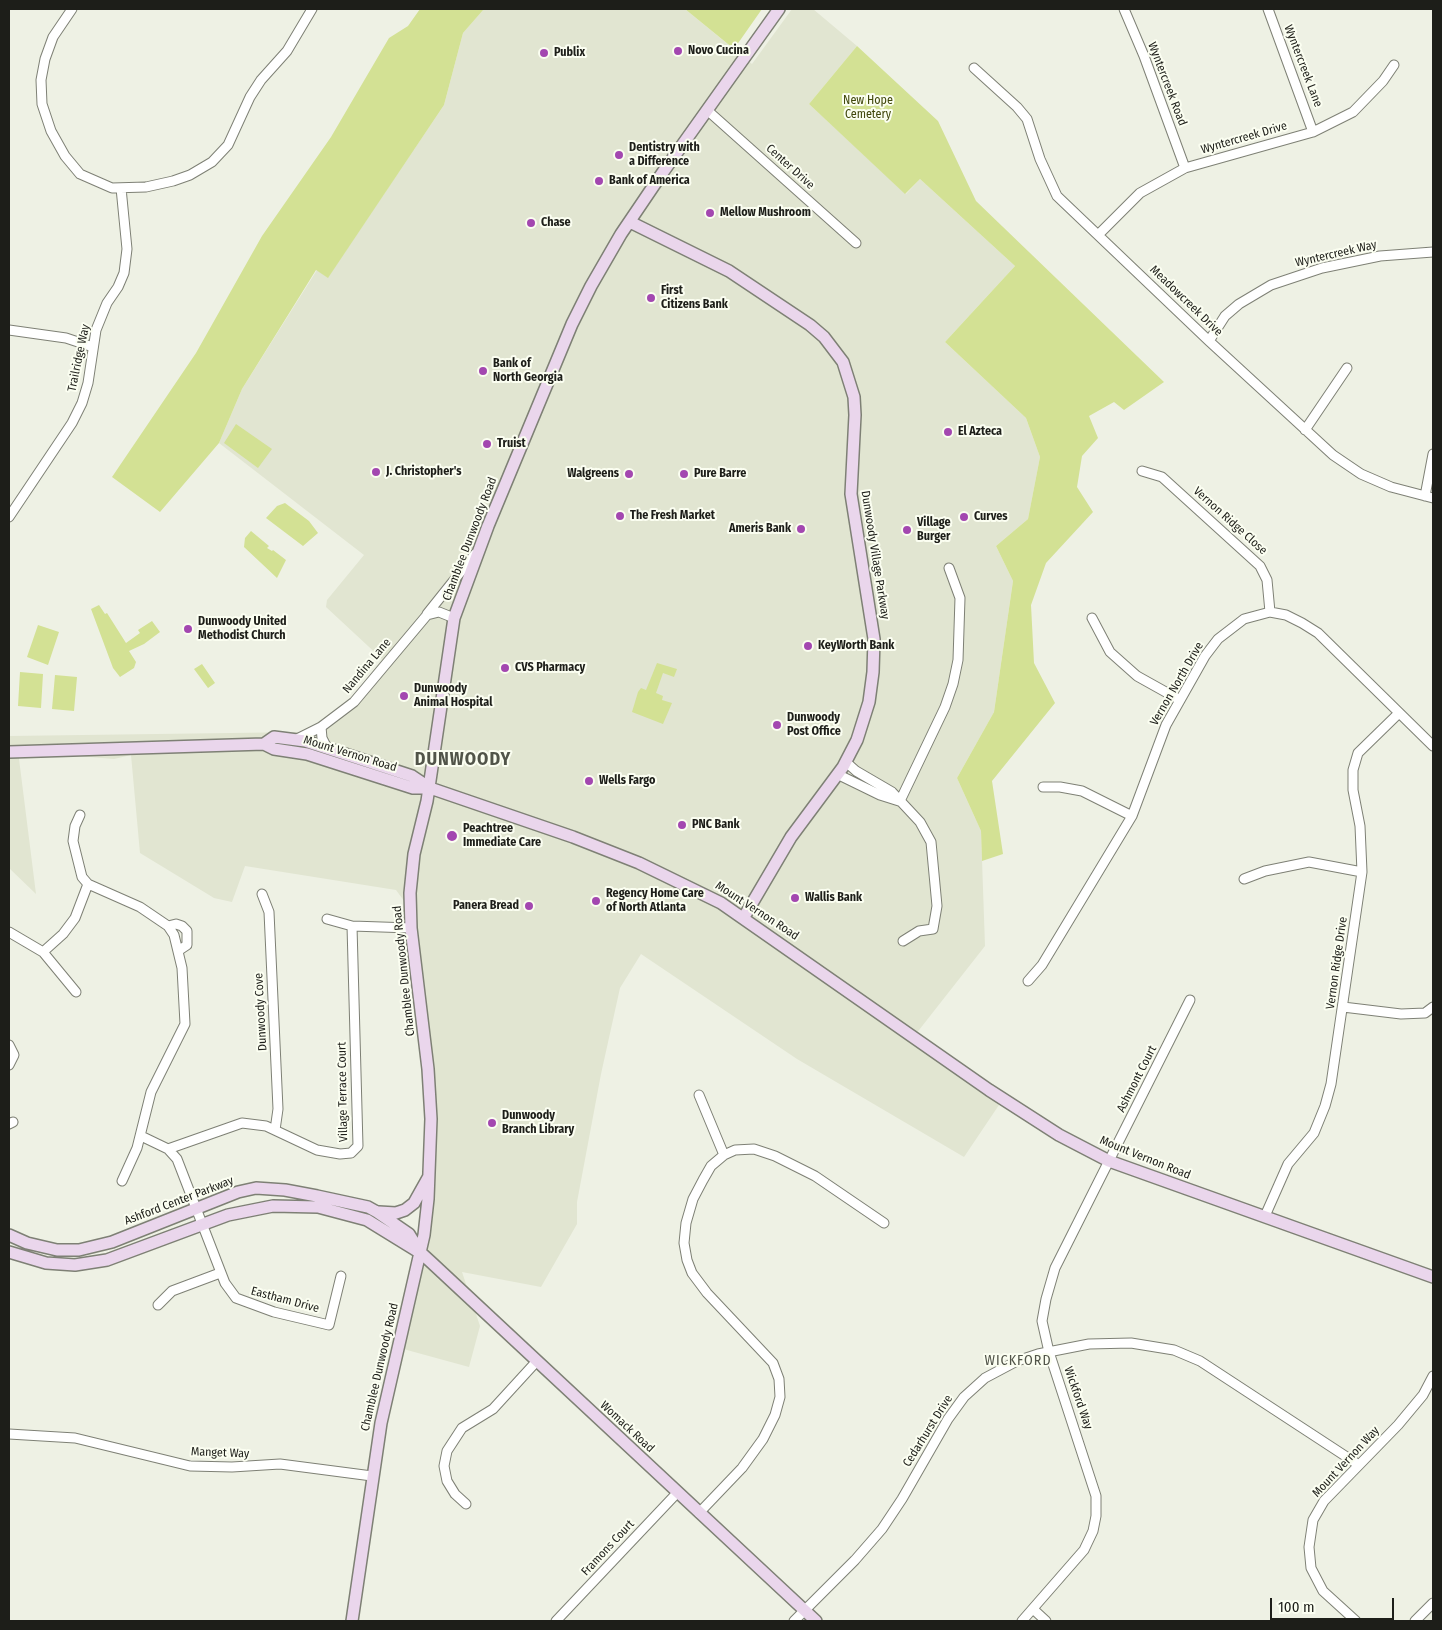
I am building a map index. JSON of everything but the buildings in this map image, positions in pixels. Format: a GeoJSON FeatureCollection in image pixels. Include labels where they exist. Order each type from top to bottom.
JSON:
{"type":"FeatureCollection","features":[{"type":"Feature","properties":{"kind":"street"},"geometry":{"type":"LineString","coordinates":[[72,9],[53,38],[45,59],[41,80],[42,104],[51,131],[65,156],[80,174],[112,188],[146,187],[173,181],[190,175],[212,162],[228,145],[250,97],[261,80],[288,52],[312,9]]}},
{"type":"Feature","properties":{"kind":"street","name":"Chamblee Dunwoody Road"},"geometry":{"type":"LineString","coordinates":[[352,1621],[381,1423],[420,1252],[428,1199],[432,1149],[428,1069],[411,928],[412,867],[430,788],[454,618],[478,550],[572,324],[594,280],[630,222],[779,9]]}},
{"type":"Feature","properties":{"kind":"street","name":"Wyntercreek Road"},"geometry":{"type":"LineString","coordinates":[[1124,9],[1144,56],[1186,168]]}},
{"type":"Feature","properties":{"kind":"street","name":"Wyntercreek Lane"},"geometry":{"type":"LineString","coordinates":[[1268,9],[1313,132]]}},
{"type":"Feature","properties":{"kind":"street","name":"Wyntercreek Drive"},"geometry":{"type":"LineString","coordinates":[[1098,235],[1140,193],[1186,168],[1313,132],[1352,112],[1384,81],[1394,64]]}},
{"type":"Feature","properties":{"kind":"street","name":"Meadowcreek Drive"},"geometry":{"type":"LineString","coordinates":[[974,68],[1017,106],[1026,119],[1040,158],[1057,196],[1209,341],[1334,455],[1361,474],[1391,487],[1429,497]]}},
{"type":"Feature","properties":{"kind":"street","name":"Center Drive"},"geometry":{"type":"LineString","coordinates":[[708,110],[856,243]]}},
{"type":"Feature","properties":{"kind":"street","name":"Trailridge Way"},"geometry":{"type":"LineString","coordinates":[[9,517],[76,416],[88,383],[93,347],[100,318],[124,272],[128,249],[121,188]]}},
{"type":"Feature","properties":{"kind":"street","name":"Dunwoody Village Parkway"},"geometry":{"type":"LineString","coordinates":[[630,222],[729,271],[773,298],[817,331],[844,363],[852,385],[855,410],[850,482],[852,510],[874,639],[873,672],[869,702],[857,740],[846,762],[791,837],[744,916]]}},
{"type":"Feature","properties":{"kind":"street","name":"Wyntercreek Way"},"geometry":{"type":"LineString","coordinates":[[1209,341],[1225,316],[1239,304],[1271,285],[1322,268],[1380,256],[1433,252]]}},
{"type":"Feature","properties":{"kind":"street"},"geometry":{"type":"LineString","coordinates":[[9,330],[66,338],[93,347]]}},
{"type":"Feature","properties":{"kind":"street"},"geometry":{"type":"LineString","coordinates":[[1305,430],[1347,368]]}},
{"type":"Feature","properties":{"kind":"street"},"geometry":{"type":"LineString","coordinates":[[1429,497],[1433,454]]}},
{"type":"Feature","properties":{"kind":"street","name":"Vernon Ridge Close"},"geometry":{"type":"LineString","coordinates":[[1142,471],[1162,477],[1260,566],[1267,580],[1270,612]]}},
{"type":"Feature","properties":{"kind":"street","name":"Nandina Lane"},"geometry":{"type":"LineString","coordinates":[[297,739],[321,727],[354,702],[478,550]]}},
{"type":"Feature","properties":{"kind":"street"},"geometry":{"type":"LineString","coordinates":[[900,801],[945,707],[953,684],[958,660],[960,598],[949,568]]}},
{"type":"Feature","properties":{"kind":"street"},"geometry":{"type":"LineString","coordinates":[[427,614],[439,612],[454,618]]}},
{"type":"Feature","properties":{"kind":"street"},"geometry":{"type":"LineString","coordinates":[[1270,612],[1286,615],[1318,633],[1433,746]]}},
{"type":"Feature","properties":{"kind":"street","name":"Vernon North Drive"},"geometry":{"type":"LineString","coordinates":[[1028,981],[1042,965],[1132,816],[1166,725],[1205,656],[1218,639],[1244,619],[1270,612]]}},
{"type":"Feature","properties":{"kind":"street"},"geometry":{"type":"LineString","coordinates":[[1092,618],[1110,652],[1138,676],[1180,700]]}},
{"type":"Feature","properties":{"kind":"street","name":"Vernon Ridge Drive"},"geometry":{"type":"LineString","coordinates":[[1265,1216],[1288,1164],[1314,1133],[1325,1106],[1343,1007],[1362,872],[1360,826],[1353,790],[1353,770],[1358,753],[1399,713]]}},
{"type":"Feature","properties":{"kind":"street"},"geometry":{"type":"LineString","coordinates":[[321,727],[322,738],[327,748]]}},
{"type":"Feature","properties":{"kind":"street"},"geometry":{"type":"LineString","coordinates":[[264,744],[274,737],[297,739],[412,776],[430,788]]}},
{"type":"Feature","properties":{"kind":"street","name":"Mount Vernon Road"},"geometry":{"type":"LineString","coordinates":[[9,752],[264,744],[274,749],[307,754],[413,788],[430,788],[634,861],[722,903],[744,916],[989,1090],[1107,1166],[1265,1216],[1433,1277]]}},
{"type":"Feature","properties":{"kind":"street"},"geometry":{"type":"LineString","coordinates":[[9,758],[26,752]]}},
{"type":"Feature","properties":{"kind":"street"},"geometry":{"type":"LineString","coordinates":[[846,762],[856,771],[892,792],[920,822],[930,842],[937,906],[933,929],[919,931],[903,941]]}},
{"type":"Feature","properties":{"kind":"street"},"geometry":{"type":"LineString","coordinates":[[838,775],[880,795],[900,801]]}},
{"type":"Feature","properties":{"kind":"street"},"geometry":{"type":"LineString","coordinates":[[1043,787],[1082,790],[1132,816]]}},
{"type":"Feature","properties":{"kind":"street"},"geometry":{"type":"LineString","coordinates":[[80,815],[74,826],[73,841],[82,877],[88,884],[140,907],[168,926],[174,935],[182,968],[185,1024],[150,1092],[141,1136],[122,1182]]}},
{"type":"Feature","properties":{"kind":"street"},"geometry":{"type":"LineString","coordinates":[[1244,879],[1265,871],[1309,862],[1362,872]]}},
{"type":"Feature","properties":{"kind":"street"},"geometry":{"type":"LineString","coordinates":[[43,952],[63,934],[76,918],[88,884]]}},
{"type":"Feature","properties":{"kind":"street","name":"Dunwoody Cove"},"geometry":{"type":"LineString","coordinates":[[262,894],[269,912],[278,1109],[275,1130]]}},
{"type":"Feature","properties":{"kind":"street"},"geometry":{"type":"LineString","coordinates":[[327,919],[352,926],[411,928]]}},
{"type":"Feature","properties":{"kind":"street"},"geometry":{"type":"LineString","coordinates":[[168,926],[176,924],[182,926],[187,931],[187,945],[178,951]]}},
{"type":"Feature","properties":{"kind":"street","name":"Village Terrace Court"},"geometry":{"type":"LineString","coordinates":[[168,1149],[242,1123],[266,1126],[317,1150],[340,1154],[351,1153],[358,1146],[352,926]]}},
{"type":"Feature","properties":{"kind":"street"},"geometry":{"type":"LineString","coordinates":[[9,932],[43,952],[76,992]]}},
{"type":"Feature","properties":{"kind":"street","name":"Ashmont Court"},"geometry":{"type":"LineString","coordinates":[[1107,1166],[1190,1000]]}},
{"type":"Feature","properties":{"kind":"street"},"geometry":{"type":"LineString","coordinates":[[1343,1007],[1401,1014],[1426,1012],[1433,1008]]}},
{"type":"Feature","properties":{"kind":"street"},"geometry":{"type":"LineString","coordinates":[[9,1045],[14,1055],[9,1065]]}},
{"type":"Feature","properties":{"kind":"street"},"geometry":{"type":"LineString","coordinates":[[699,1095],[724,1155]]}},
{"type":"Feature","properties":{"kind":"street"},"geometry":{"type":"LineString","coordinates":[[141,1136],[168,1149]]}},
{"type":"Feature","properties":{"kind":"street","name":"Eastham Drive"},"geometry":{"type":"LineString","coordinates":[[168,1149],[177,1159],[220,1273],[230,1291],[244,1303],[329,1325],[341,1276]]}},
{"type":"Feature","properties":{"kind":"street"},"geometry":{"type":"LineString","coordinates":[[699,1513],[742,1468],[763,1440],[775,1415],[780,1397],[779,1378],[773,1363],[707,1293],[692,1273],[687,1260],[684,1243],[686,1223],[693,1199],[711,1166],[724,1155],[735,1150],[754,1149],[775,1156],[815,1176],[884,1222]]}},
{"type":"Feature","properties":{"kind":"street","name":"Wickford Way"},"geometry":{"type":"LineString","coordinates":[[1022,1621],[1084,1550],[1093,1531],[1096,1516],[1096,1496],[1049,1352],[1042,1321],[1055,1268],[1107,1166]]}},
{"type":"Feature","properties":{"kind":"street"},"geometry":{"type":"LineString","coordinates":[[377,1212],[396,1213],[405,1210],[414,1203],[429,1177]]}},
{"type":"Feature","properties":{"kind":"street","name":"Ashford Center Parkway"},"geometry":{"type":"LineString","coordinates":[[9,1235],[27,1243],[57,1250],[79,1250],[112,1242],[256,1188],[286,1190],[368,1207],[409,1234],[420,1252]]}},
{"type":"Feature","properties":{"kind":"street"},"geometry":{"type":"LineString","coordinates":[[9,1252],[46,1263],[75,1266],[107,1260],[228,1215],[273,1206],[318,1207],[367,1220],[420,1252]]}},
{"type":"Feature","properties":{"kind":"street","name":"Womack Road"},"geometry":{"type":"LineString","coordinates":[[420,1252],[816,1621]]}},
{"type":"Feature","properties":{"kind":"street"},"geometry":{"type":"LineString","coordinates":[[158,1306],[172,1291],[220,1273]]}},
{"type":"Feature","properties":{"kind":"street","name":"Cedarhurst Drive"},"geometry":{"type":"LineString","coordinates":[[794,1621],[882,1529],[902,1499],[948,1419],[964,1397],[986,1378],[1000,1370],[1024,1359],[1049,1352],[1089,1344],[1131,1343],[1174,1350],[1200,1361],[1358,1465]]}},
{"type":"Feature","properties":{"kind":"street"},"geometry":{"type":"LineString","coordinates":[[466,1504],[455,1494],[447,1482],[444,1466],[450,1445],[462,1428],[493,1409],[536,1362]]}},
{"type":"Feature","properties":{"kind":"street","name":"Mount Vernon Way"},"geometry":{"type":"LineString","coordinates":[[1356,1621],[1323,1590],[1311,1568],[1309,1547],[1313,1520],[1324,1500],[1423,1395],[1433,1376]]}},
{"type":"Feature","properties":{"kind":"street","name":"Manget Way"},"geometry":{"type":"LineString","coordinates":[[9,1434],[75,1438],[190,1466],[232,1467],[280,1464],[372,1476]]}},
{"type":"Feature","properties":{"kind":"street","name":"Framons Court"},"geometry":{"type":"LineString","coordinates":[[556,1621],[678,1493]]}},
{"type":"Feature","properties":{"kind":"street"},"geometry":{"type":"LineString","coordinates":[[1415,1621],[1433,1604]]}},
{"type":"Feature","properties":{"kind":"street"},"geometry":{"type":"LineString","coordinates":[[1033,1609],[1046,1621]]}},
{"type":"Feature","properties":{"kind":"shaded area"},"geometry":{"type":"Polygon","coordinates":[[[484,9],[685,9],[752,64],[792,9],[813,9],[857,46],[809,104],[906,194],[920,179],[1015,266],[945,342],[1026,418],[1040,457],[1028,519],[996,546],[1013,581],[994,712],[957,778],[981,831],[985,946],[912,1039],[999,1105],[964,1157],[797,1059],[641,954],[620,988],[601,1074],[577,1202],[577,1224],[541,1287],[462,1272],[480,1326],[469,1367],[396,1347],[419,1228],[428,1169],[432,1092],[410,909],[396,890],[245,866],[232,902],[214,898],[140,853],[131,755],[114,759],[18,751],[36,894],[9,868],[9,736],[304,732],[354,696],[382,659],[326,607],[327,600],[364,555],[219,443],[242,389],[317,270],[328,277],[444,105],[463,33],[484,9]]]}},
{"type":"Feature","properties":{"kind":"green space"},"geometry":{"type":"Polygon","coordinates":[[[420,9],[484,9],[463,33],[444,105],[328,278],[316,270],[242,389],[219,443],[160,512],[112,477],[196,353],[262,236],[331,137],[389,38],[408,26],[420,9]]]}},
{"type":"Feature","properties":{"kind":"green space"},"geometry":{"type":"Polygon","coordinates":[[[685,9],[762,9],[734,49],[685,9]]]}},
{"type":"Feature","properties":{"kind":"green space","name":"New Hope Cemetery"},"geometry":{"type":"Polygon","coordinates":[[[857,46],[938,121],[976,201],[1164,382],[1124,410],[1114,402],[1089,416],[1098,438],[1082,456],[1077,487],[1093,512],[1046,563],[1031,605],[1034,663],[1055,703],[992,781],[1003,854],[982,861],[981,831],[957,778],[994,712],[1013,581],[996,546],[1028,519],[1040,457],[1026,418],[945,342],[1015,266],[920,179],[905,194],[809,104],[857,46]]]}},
{"type":"Feature","properties":{"kind":"green space"},"geometry":{"type":"Polygon","coordinates":[[[236,424],[272,449],[258,468],[224,443],[236,424]]]}},
{"type":"Feature","properties":{"kind":"green space"},"geometry":{"type":"Polygon","coordinates":[[[285,503],[309,521],[318,533],[303,546],[266,518],[277,506],[285,503]]]}},
{"type":"Feature","properties":{"kind":"green space"},"geometry":{"type":"Polygon","coordinates":[[[251,531],[269,546],[267,548],[273,550],[286,560],[277,578],[244,547],[245,538],[251,531]]]}},
{"type":"Feature","properties":{"kind":"green space"},"geometry":{"type":"Polygon","coordinates":[[[99,605],[105,614],[107,613],[126,643],[140,633],[138,630],[152,621],[160,632],[144,644],[129,651],[136,662],[134,668],[120,677],[113,668],[91,609],[99,605]]]}},
{"type":"Feature","properties":{"kind":"green space"},"geometry":{"type":"Polygon","coordinates":[[[38,625],[59,632],[48,665],[27,657],[38,625]]]}},
{"type":"Feature","properties":{"kind":"green space"},"geometry":{"type":"Polygon","coordinates":[[[657,663],[677,669],[674,677],[663,673],[656,693],[663,696],[662,700],[672,703],[663,724],[632,712],[638,692],[641,688],[646,690],[657,663]]]}},
{"type":"Feature","properties":{"kind":"green space"},"geometry":{"type":"Polygon","coordinates":[[[202,664],[215,683],[208,688],[194,669],[202,664]]]}},
{"type":"Feature","properties":{"kind":"green space"},"geometry":{"type":"Polygon","coordinates":[[[20,672],[43,674],[41,708],[18,706],[20,672]]]}},
{"type":"Feature","properties":{"kind":"green space"},"geometry":{"type":"Polygon","coordinates":[[[55,675],[77,677],[74,711],[52,709],[55,675]]]}},
{"type":"Feature","properties":{"kind":"place","name":"Novo Cucina"},"geometry":{"type":"Point","coordinates":[678,51]}},
{"type":"Feature","properties":{"kind":"place","name":"Publix"},"geometry":{"type":"Point","coordinates":[544,53]}},
{"type":"Feature","properties":{"kind":"place","name":"Dentistry with a Difference"},"geometry":{"type":"Point","coordinates":[619,155]}},
{"type":"Feature","properties":{"kind":"place","name":"Bank of America"},"geometry":{"type":"Point","coordinates":[599,181]}},
{"type":"Feature","properties":{"kind":"place","name":"Mellow Mushroom"},"geometry":{"type":"Point","coordinates":[710,213]}},
{"type":"Feature","properties":{"kind":"place","name":"Chase"},"geometry":{"type":"Point","coordinates":[531,223]}},
{"type":"Feature","properties":{"kind":"place","name":"First Citizens Bank"},"geometry":{"type":"Point","coordinates":[651,298]}},
{"type":"Feature","properties":{"kind":"place","name":"Bank of North Georgia"},"geometry":{"type":"Point","coordinates":[483,371]}},
{"type":"Feature","properties":{"kind":"place","name":"El Azteca"},"geometry":{"type":"Point","coordinates":[948,432]}},
{"type":"Feature","properties":{"kind":"place","name":"Truist"},"geometry":{"type":"Point","coordinates":[487,444]}},
{"type":"Feature","properties":{"kind":"place","name":"J. Christopher's"},"geometry":{"type":"Point","coordinates":[376,472]}},
{"type":"Feature","properties":{"kind":"place","name":"Walgreens"},"geometry":{"type":"Point","coordinates":[629,474]}},
{"type":"Feature","properties":{"kind":"place","name":"Pure Barre"},"geometry":{"type":"Point","coordinates":[684,474]}},
{"type":"Feature","properties":{"kind":"place","name":"The Fresh Market"},"geometry":{"type":"Point","coordinates":[620,516]}},
{"type":"Feature","properties":{"kind":"place","name":"Curves"},"geometry":{"type":"Point","coordinates":[964,517]}},
{"type":"Feature","properties":{"kind":"place","name":"Ameris Bank"},"geometry":{"type":"Point","coordinates":[801,529]}},
{"type":"Feature","properties":{"kind":"place","name":"Village Burger"},"geometry":{"type":"Point","coordinates":[907,530]}},
{"type":"Feature","properties":{"kind":"place","name":"Dunwoody United Methodist Church"},"geometry":{"type":"Point","coordinates":[188,629]}},
{"type":"Feature","properties":{"kind":"place","name":"KeyWorth Bank"},"geometry":{"type":"Point","coordinates":[808,646]}},
{"type":"Feature","properties":{"kind":"place","name":"CVS Pharmacy"},"geometry":{"type":"Point","coordinates":[505,668]}},
{"type":"Feature","properties":{"kind":"place","name":"Dunwoody Animal Hospital"},"geometry":{"type":"Point","coordinates":[404,696]}},
{"type":"Feature","properties":{"kind":"place","name":"Dunwoody Post Office"},"geometry":{"type":"Point","coordinates":[777,725]}},
{"type":"Feature","properties":{"kind":"place","name":"Wells Fargo"},"geometry":{"type":"Point","coordinates":[589,781]}},
{"type":"Feature","properties":{"kind":"place","name":"PNC Bank"},"geometry":{"type":"Point","coordinates":[682,825]}},
{"type":"Feature","properties":{"kind":"place","name":"Peachtree Immediate Care"},"geometry":{"type":"Point","coordinates":[452,836]}},
{"type":"Feature","properties":{"kind":"place","name":"Wallis Bank"},"geometry":{"type":"Point","coordinates":[795,898]}},
{"type":"Feature","properties":{"kind":"place","name":"Regency Home Care of North Atlanta"},"geometry":{"type":"Point","coordinates":[596,901]}},
{"type":"Feature","properties":{"kind":"place","name":"Panera Bread"},"geometry":{"type":"Point","coordinates":[529,906]}},
{"type":"Feature","properties":{"kind":"place","name":"Dunwoody Branch Library"},"geometry":{"type":"Point","coordinates":[492,1123]}},
{"type":"Feature","properties":{"kind":"district","name":"DUNWOODY"},"geometry":{"type":"Point","coordinates":[463,760]}},
{"type":"Feature","properties":{"kind":"district","name":"WICKFORD"},"geometry":{"type":"Point","coordinates":[1018,1361]}}]}
